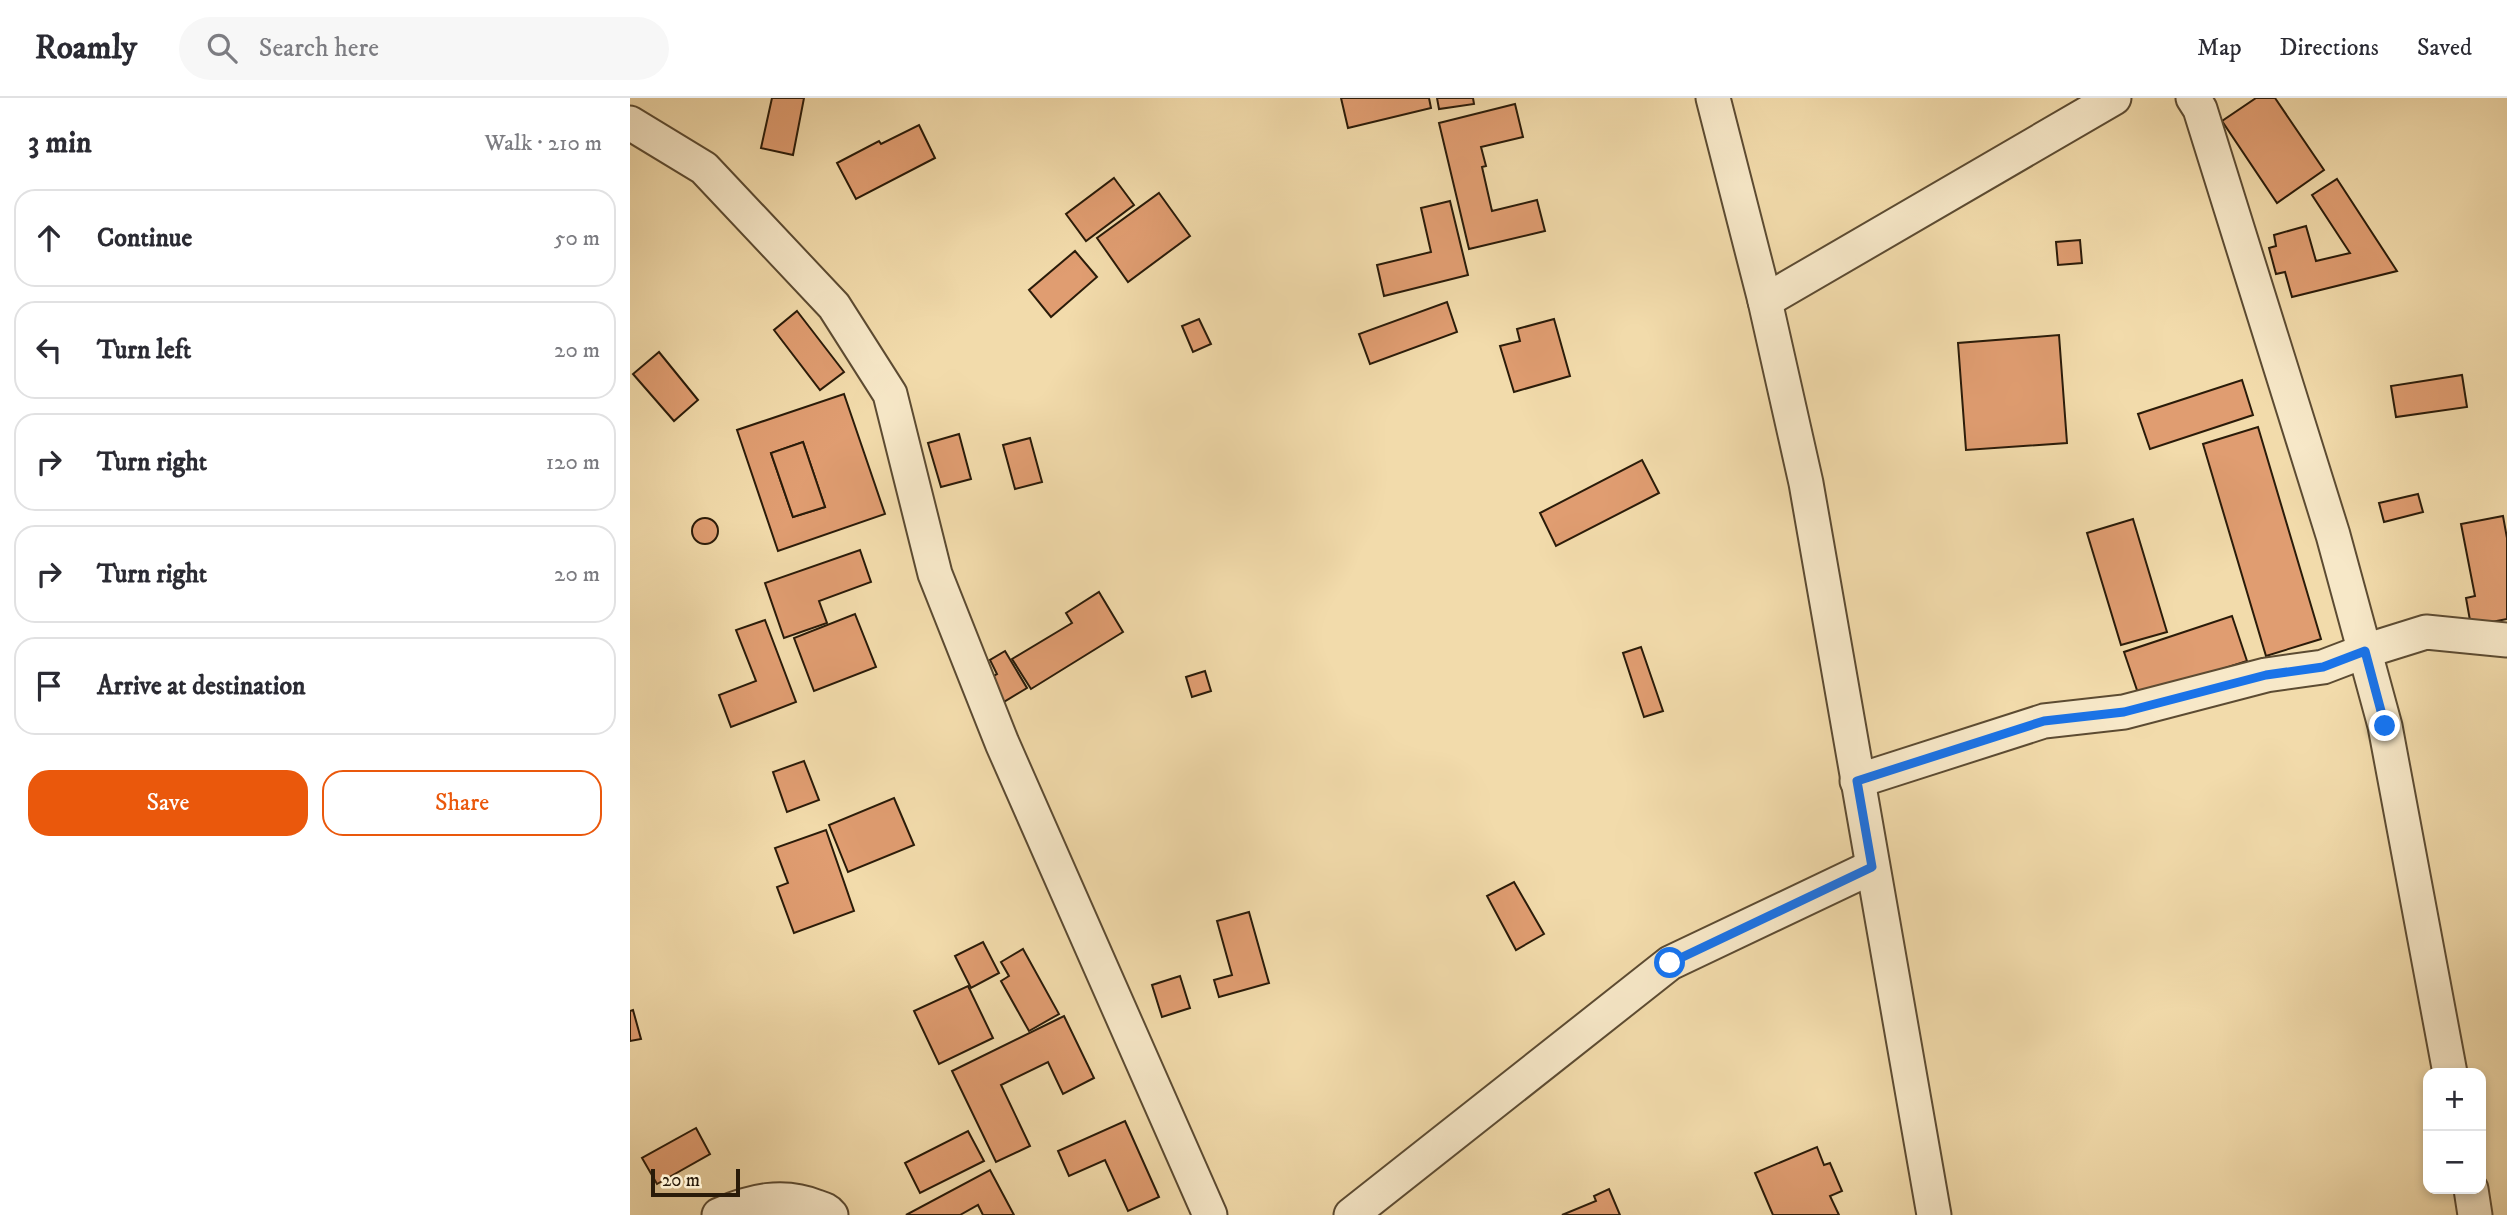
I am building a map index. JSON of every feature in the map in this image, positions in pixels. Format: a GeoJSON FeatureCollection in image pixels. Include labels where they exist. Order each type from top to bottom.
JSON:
{"type":"FeatureCollection","features":[{"type":"Feature","properties":{"kind":"street"},"geometry":{"type":"LineString","coordinates":[[1713,98],[1765,301],[1806,483],[1934,1215]]}},
{"type":"Feature","properties":{"kind":"street"},"geometry":{"type":"LineString","coordinates":[[1765,301],[2114,98]]}},
{"type":"Feature","properties":{"kind":"street"},"geometry":{"type":"LineString","coordinates":[[2193,98],[2200,109],[2333,535],[2385,726],[2449,1068]]}},
{"type":"Feature","properties":{"kind":"street"},"geometry":{"type":"LineString","coordinates":[[630,122],[704,168],[834,306],[890,394],[940,586],[1002,743],[1210,1215]]}},
{"type":"Feature","properties":{"kind":"street"},"geometry":{"type":"LineString","coordinates":[[1857,781],[2044,721],[2124,712],[2266,675],[2323,667],[2426,632],[2507,640]]}},
{"type":"Feature","properties":{"kind":"street"},"geometry":{"type":"LineString","coordinates":[[1351,1215],[1670,963],[1872,867]]}},
{"type":"Feature","properties":{"kind":"street"},"geometry":{"type":"LineString","coordinates":[[2472,1194],[2475,1215]]}},
{"type":"Feature","properties":{"kind":"street"},"geometry":{"type":"LineString","coordinates":[[719,1215],[778,1198],[802,1201],[828,1211],[831,1215]]}},
{"type":"Feature","properties":{"kind":"building"},"geometry":{"type":"Polygon","coordinates":[[[772,98],[804,98],[793,155],[761,148],[772,98]]]}},
{"type":"Feature","properties":{"kind":"building"},"geometry":{"type":"Polygon","coordinates":[[[1341,98],[1429,98],[1431,108],[1348,128],[1341,98]]]}},
{"type":"Feature","properties":{"kind":"building"},"geometry":{"type":"Polygon","coordinates":[[[1437,98],[1473,98],[1474,104],[1439,109],[1437,98]]]}},
{"type":"Feature","properties":{"kind":"building"},"geometry":{"type":"Polygon","coordinates":[[[2256,98],[2275,98],[2324,170],[2277,203],[2222,121],[2256,98]]]}},
{"type":"Feature","properties":{"kind":"building"},"geometry":{"type":"Polygon","coordinates":[[[1515,104],[1523,137],[1481,147],[1486,166],[1482,167],[1492,211],[1537,200],[1545,231],[1469,249],[1439,123],[1515,104]]]}},
{"type":"Feature","properties":{"kind":"building"},"geometry":{"type":"Polygon","coordinates":[[[919,125],[935,158],[856,199],[837,163],[879,141],[881,144],[919,125]]]}},
{"type":"Feature","properties":{"kind":"building"},"geometry":{"type":"Polygon","coordinates":[[[1114,178],[1134,205],[1086,241],[1066,214],[1114,178]]]}},
{"type":"Feature","properties":{"kind":"building"},"geometry":{"type":"Polygon","coordinates":[[[2337,179],[2397,271],[2292,297],[2285,272],[2276,274],[2269,248],[2276,246],[2274,235],[2306,226],[2316,261],[2350,253],[2312,195],[2337,179]]]}},
{"type":"Feature","properties":{"kind":"building"},"geometry":{"type":"Polygon","coordinates":[[[1159,193],[1190,236],[1128,282],[1097,238],[1159,193]]]}},
{"type":"Feature","properties":{"kind":"building"},"geometry":{"type":"Polygon","coordinates":[[[1450,201],[1468,275],[1384,296],[1377,265],[1431,252],[1421,208],[1450,201]]]}},
{"type":"Feature","properties":{"kind":"building"},"geometry":{"type":"Polygon","coordinates":[[[2080,240],[2082,263],[2058,265],[2056,242],[2080,240]]]}},
{"type":"Feature","properties":{"kind":"building"},"geometry":{"type":"Polygon","coordinates":[[[1075,251],[1097,277],[1051,317],[1029,290],[1075,251]]]}},
{"type":"Feature","properties":{"kind":"building"},"geometry":{"type":"Polygon","coordinates":[[[1447,302],[1457,332],[1370,364],[1359,334],[1447,302]]]}},
{"type":"Feature","properties":{"kind":"building"},"geometry":{"type":"Polygon","coordinates":[[[797,311],[844,372],[820,390],[774,330],[797,311]]]}},
{"type":"Feature","properties":{"kind":"building"},"geometry":{"type":"Polygon","coordinates":[[[1199,319],[1211,344],[1193,352],[1182,326],[1199,319]]]}},
{"type":"Feature","properties":{"kind":"building"},"geometry":{"type":"Polygon","coordinates":[[[1554,319],[1570,376],[1514,392],[1500,346],[1520,341],[1517,329],[1554,319]]]}},
{"type":"Feature","properties":{"kind":"building"},"geometry":{"type":"Polygon","coordinates":[[[2059,335],[2067,443],[1966,450],[1958,343],[2059,335]]]}},
{"type":"Feature","properties":{"kind":"building"},"geometry":{"type":"Polygon","coordinates":[[[659,352],[698,400],[674,421],[633,374],[659,352]]]}},
{"type":"Feature","properties":{"kind":"building"},"geometry":{"type":"Polygon","coordinates":[[[2462,375],[2467,407],[2396,417],[2391,386],[2462,375]]]}},
{"type":"Feature","properties":{"kind":"building"},"geometry":{"type":"Polygon","coordinates":[[[2242,380],[2253,415],[2150,449],[2138,414],[2242,380]]]}},
{"type":"Feature","properties":{"kind":"building"},"geometry":{"type":"Polygon","coordinates":[[[844,394],[885,514],[778,551],[737,430],[844,394]],[[803,442],[771,453],[793,517],[825,507],[803,442]]]}},
{"type":"Feature","properties":{"kind":"building"},"geometry":{"type":"Polygon","coordinates":[[[2258,427],[2321,639],[2266,656],[2203,444],[2258,427]]]}},
{"type":"Feature","properties":{"kind":"building"},"geometry":{"type":"Polygon","coordinates":[[[959,434],[971,479],[941,487],[928,443],[959,434]]]}},
{"type":"Feature","properties":{"kind":"building"},"geometry":{"type":"Polygon","coordinates":[[[1030,438],[1042,482],[1015,489],[1003,445],[1030,438]]]}},
{"type":"Feature","properties":{"kind":"building"},"geometry":{"type":"Polygon","coordinates":[[[803,442],[825,507],[793,517],[771,453],[803,442]]]}},
{"type":"Feature","properties":{"kind":"building"},"geometry":{"type":"Polygon","coordinates":[[[1642,460],[1659,493],[1556,546],[1540,513],[1642,460]]]}},
{"type":"Feature","properties":{"kind":"building"},"geometry":{"type":"Polygon","coordinates":[[[2418,494],[2423,512],[2384,522],[2379,503],[2418,494]]]}},
{"type":"Feature","properties":{"kind":"building"},"geometry":{"type":"Polygon","coordinates":[[[2503,516],[2507,538],[2507,619],[2471,626],[2466,598],[2475,596],[2461,524],[2503,516]]]}},
{"type":"Feature","properties":{"kind":"building"},"geometry":{"type":"Polygon","coordinates":[[[705,518],[714,522],[718,531],[714,540],[705,544],[696,540],[692,531],[696,522],[705,518]]]}},
{"type":"Feature","properties":{"kind":"building"},"geometry":{"type":"Polygon","coordinates":[[[2133,519],[2167,632],[2121,645],[2087,533],[2133,519]]]}},
{"type":"Feature","properties":{"kind":"building"},"geometry":{"type":"Polygon","coordinates":[[[860,550],[871,582],[819,601],[827,623],[784,638],[765,583],[860,550]]]}},
{"type":"Feature","properties":{"kind":"building"},"geometry":{"type":"Polygon","coordinates":[[[1099,592],[1123,632],[1031,689],[1012,659],[1072,623],[1066,613],[1099,592]]]}},
{"type":"Feature","properties":{"kind":"building"},"geometry":{"type":"Polygon","coordinates":[[[855,614],[876,667],[814,691],[794,638],[855,614]]]}},
{"type":"Feature","properties":{"kind":"building"},"geometry":{"type":"Polygon","coordinates":[[[2232,616],[2247,661],[2139,696],[2124,652],[2232,616]]]}},
{"type":"Feature","properties":{"kind":"building"},"geometry":{"type":"Polygon","coordinates":[[[765,620],[796,702],[731,727],[719,695],[756,681],[736,630],[765,620]]]}},
{"type":"Feature","properties":{"kind":"building"},"geometry":{"type":"Polygon","coordinates":[[[1641,647],[1663,711],[1644,717],[1623,653],[1641,647]]]}},
{"type":"Feature","properties":{"kind":"building"},"geometry":{"type":"Polygon","coordinates":[[[1005,651],[1027,688],[1002,703],[988,679],[997,674],[990,660],[1005,651]]]}},
{"type":"Feature","properties":{"kind":"building"},"geometry":{"type":"Polygon","coordinates":[[[1205,671],[1211,691],[1192,697],[1186,677],[1205,671]]]}},
{"type":"Feature","properties":{"kind":"building"},"geometry":{"type":"Polygon","coordinates":[[[804,761],[819,800],[787,812],[773,772],[804,761]]]}},
{"type":"Feature","properties":{"kind":"building"},"geometry":{"type":"Polygon","coordinates":[[[894,798],[914,845],[848,872],[829,825],[894,798]]]}},
{"type":"Feature","properties":{"kind":"building"},"geometry":{"type":"Polygon","coordinates":[[[826,830],[854,911],[794,933],[777,887],[788,883],[775,848],[826,830]]]}},
{"type":"Feature","properties":{"kind":"building"},"geometry":{"type":"Polygon","coordinates":[[[1514,882],[1544,934],[1516,950],[1487,896],[1514,882]]]}},
{"type":"Feature","properties":{"kind":"building"},"geometry":{"type":"Polygon","coordinates":[[[1249,912],[1269,983],[1219,997],[1214,980],[1232,975],[1217,921],[1249,912]]]}},
{"type":"Feature","properties":{"kind":"building"},"geometry":{"type":"Polygon","coordinates":[[[983,942],[999,973],[971,988],[955,956],[983,942]]]}},
{"type":"Feature","properties":{"kind":"building"},"geometry":{"type":"Polygon","coordinates":[[[1023,949],[1059,1014],[1029,1031],[1001,981],[1009,976],[1001,962],[1023,949]]]}},
{"type":"Feature","properties":{"kind":"building"},"geometry":{"type":"Polygon","coordinates":[[[1180,976],[1190,1008],[1162,1017],[1152,985],[1180,976]]]}},
{"type":"Feature","properties":{"kind":"building"},"geometry":{"type":"Polygon","coordinates":[[[968,986],[993,1038],[939,1064],[914,1011],[968,986]]]}},
{"type":"Feature","properties":{"kind":"building"},"geometry":{"type":"Polygon","coordinates":[[[633,1010],[641,1039],[630,1041],[630,1011],[633,1010]]]}},
{"type":"Feature","properties":{"kind":"building"},"geometry":{"type":"Polygon","coordinates":[[[1064,1016],[1094,1078],[1063,1094],[1048,1062],[1001,1085],[1030,1146],[996,1162],[952,1071],[1064,1016]]]}},
{"type":"Feature","properties":{"kind":"building"},"geometry":{"type":"Polygon","coordinates":[[[1125,1121],[1159,1197],[1128,1211],[1105,1160],[1069,1176],[1058,1151],[1125,1121]]]}},
{"type":"Feature","properties":{"kind":"building"},"geometry":{"type":"Polygon","coordinates":[[[696,1128],[710,1154],[657,1184],[642,1158],[696,1128]]]}},
{"type":"Feature","properties":{"kind":"building"},"geometry":{"type":"Polygon","coordinates":[[[968,1131],[984,1161],[920,1193],[905,1163],[968,1131]]]}},
{"type":"Feature","properties":{"kind":"building"},"geometry":{"type":"Polygon","coordinates":[[[1817,1147],[1824,1165],[1830,1163],[1842,1191],[1830,1196],[1839,1215],[1773,1215],[1755,1173],[1817,1147]]]}},
{"type":"Feature","properties":{"kind":"building"},"geometry":{"type":"Polygon","coordinates":[[[990,1170],[1014,1215],[983,1215],[978,1205],[960,1215],[906,1215],[990,1170]]]}},
{"type":"Feature","properties":{"kind":"building"},"geometry":{"type":"Polygon","coordinates":[[[1609,1189],[1620,1215],[1562,1215],[1596,1201],[1594,1196],[1609,1189]]]}},
{"type":"Feature","properties":{"kind":"route"},"geometry":{"type":"LineString","coordinates":[[1670,963],[1872,867],[1857,781],[2044,721],[2124,712],[2266,675],[2323,667],[2365,651],[2385,726]]}}]}
